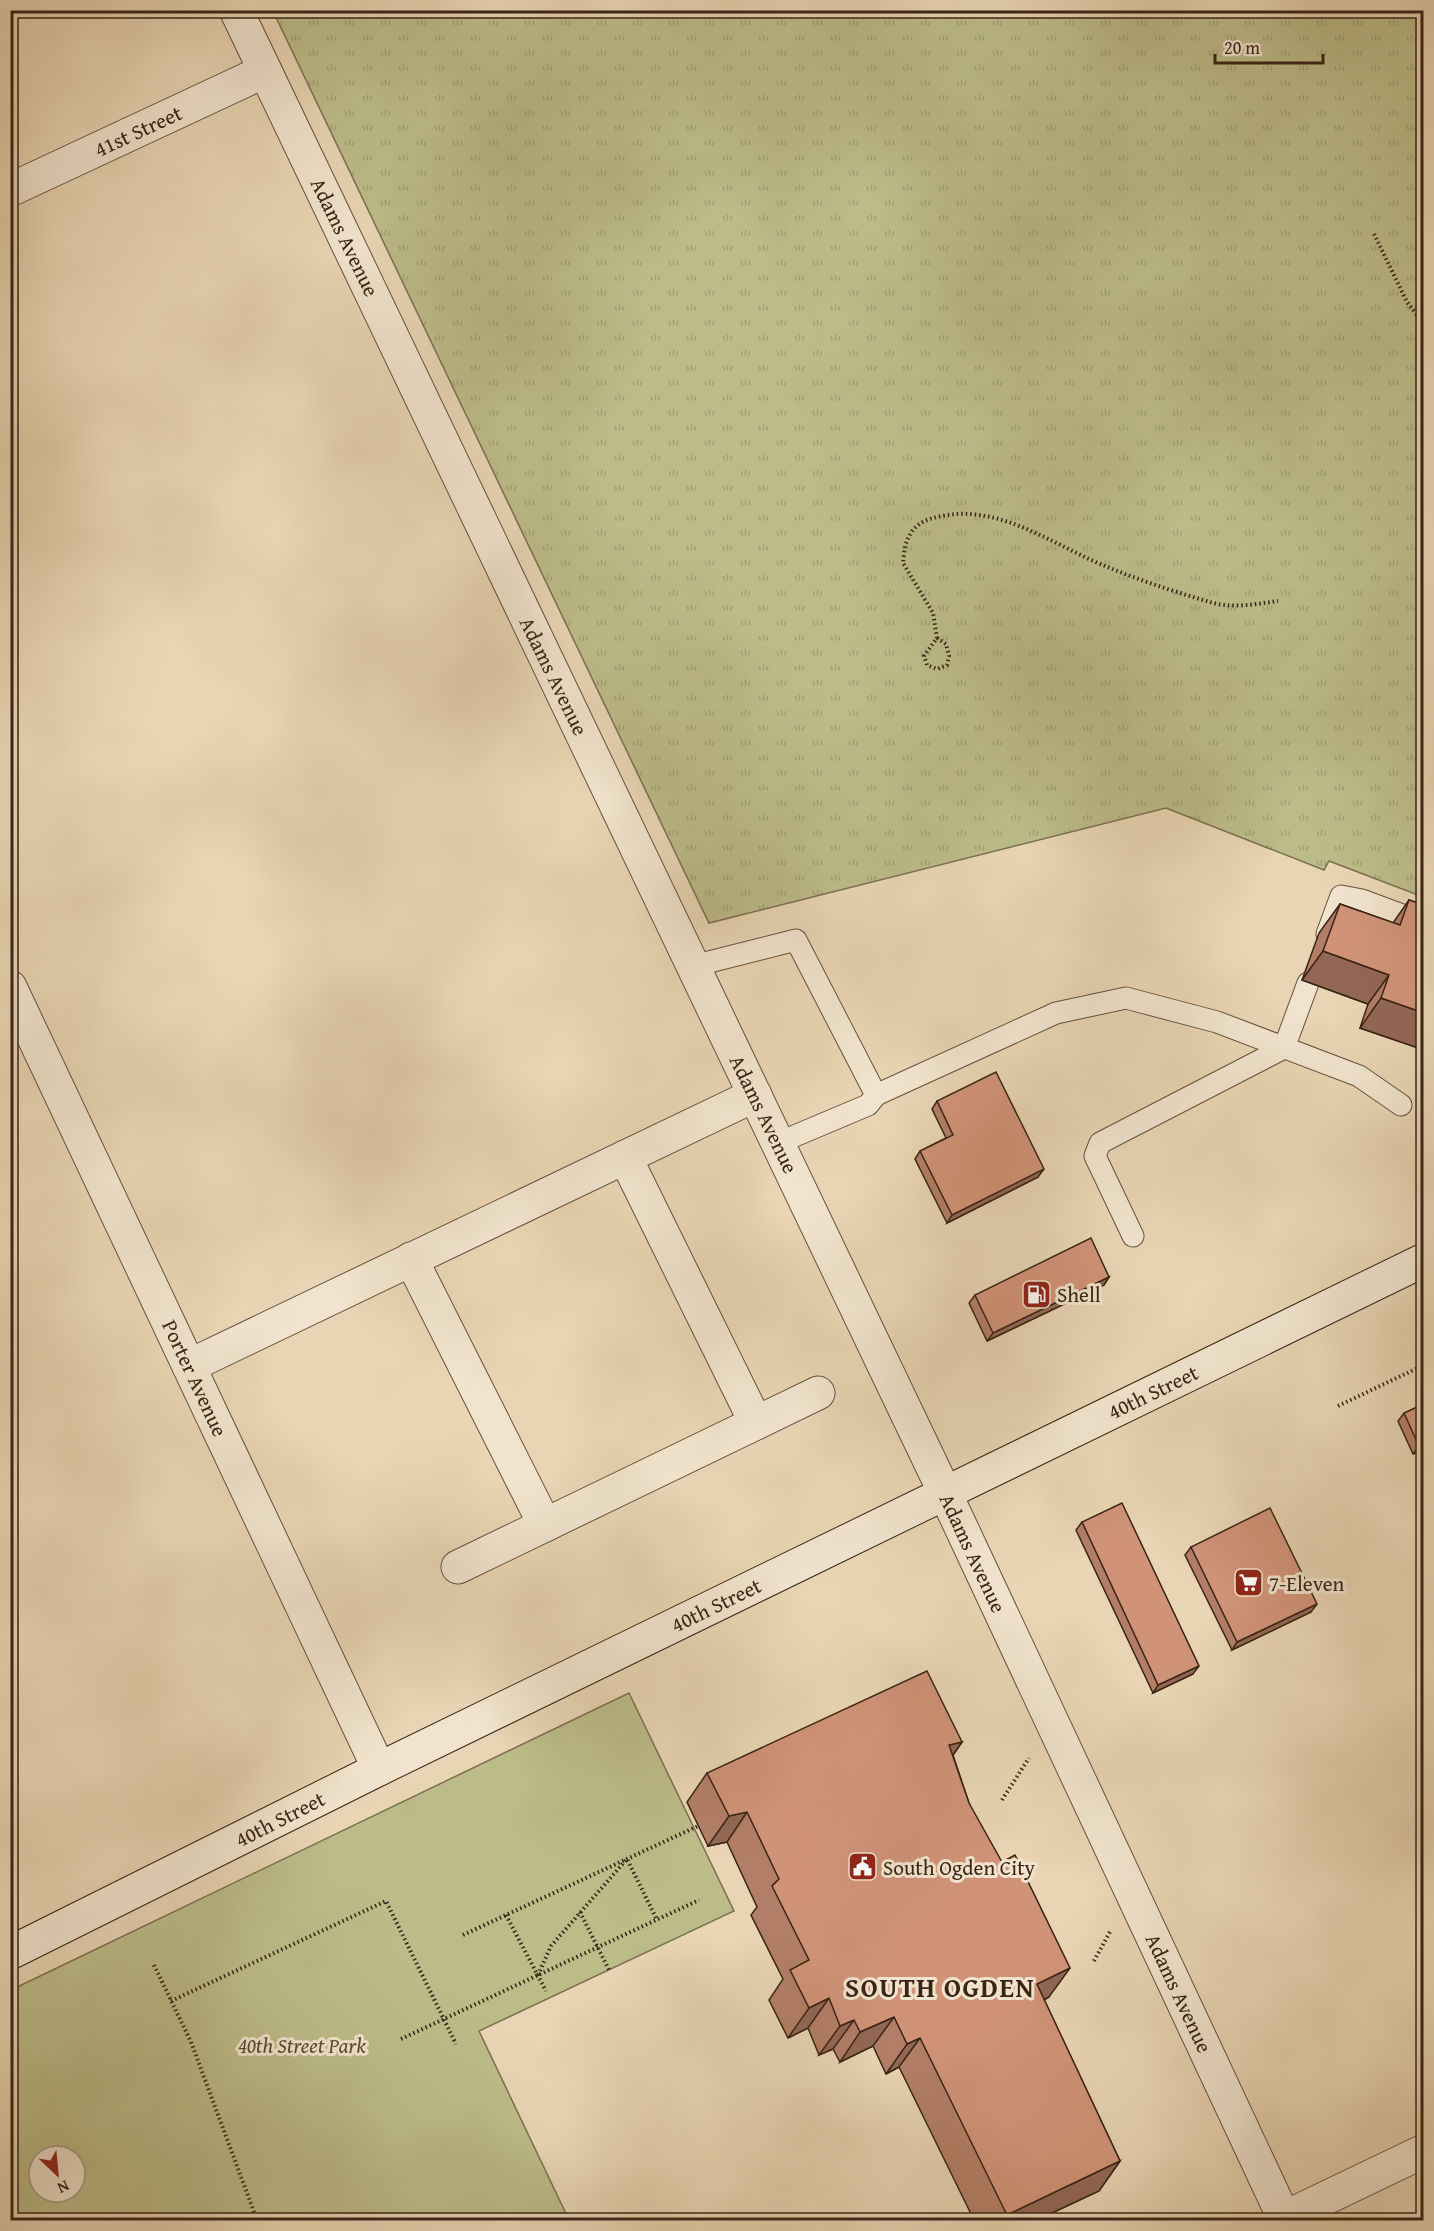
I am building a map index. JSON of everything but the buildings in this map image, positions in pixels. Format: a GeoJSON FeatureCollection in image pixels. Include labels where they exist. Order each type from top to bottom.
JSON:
{"type":"FeatureCollection","features":[{"type":"Feature","properties":{"kind":"street","name":"Adams Avenue"},"geometry":{"type":"LineString","coordinates":[[236,10],[945,1493],[1053,1721],[1283,2220]]}},
{"type":"Feature","properties":{"kind":"street","name":"41st Street"},"geometry":{"type":"LineString","coordinates":[[10,190],[265,71]]}},
{"type":"Feature","properties":{"kind":"street","name":"Porter Avenue"},"geometry":{"type":"LineString","coordinates":[[10,987],[379,1769]]}},
{"type":"Feature","properties":{"kind":"street"},"geometry":{"type":"LineString","coordinates":[[189,1366],[754,1095]]}},
{"type":"Feature","properties":{"kind":"street"},"geometry":{"type":"LineString","coordinates":[[625,1157],[756,1423]]}},
{"type":"Feature","properties":{"kind":"street"},"geometry":{"type":"LineString","coordinates":[[411,1259],[545,1525]]}},
{"type":"Feature","properties":{"kind":"street","name":"40th Street"},"geometry":{"type":"LineString","coordinates":[[10,1953],[379,1769],[1424,1260]]}},
{"type":"Feature","properties":{"kind":"street"},"geometry":{"type":"LineString","coordinates":[[458,1567],[818,1393]]}},
{"type":"Feature","properties":{"kind":"street"},"geometry":{"type":"LineString","coordinates":[[1283,2220],[1424,2151]]}},
{"type":"Feature","properties":{"kind":"lane"},"geometry":{"type":"LineString","coordinates":[[1327,934],[1341,896],[1362,900],[1424,923]]}},
{"type":"Feature","properties":{"kind":"lane"},"geometry":{"type":"LineString","coordinates":[[693,966],[796,940],[876,1095]]}},
{"type":"Feature","properties":{"kind":"lane"},"geometry":{"type":"LineString","coordinates":[[1133,1236],[1095,1156],[1100,1143],[1284,1047],[1308,983]]}},
{"type":"Feature","properties":{"kind":"lane"},"geometry":{"type":"LineString","coordinates":[[778,1143],[868,1105],[876,1095],[1056,1013],[1126,998],[1217,1022],[1359,1076],[1401,1105]]}},
{"type":"Feature","properties":{"kind":"path"},"geometry":{"type":"LineString","coordinates":[[1374,234],[1407,302],[1424,324]]}},
{"type":"Feature","properties":{"kind":"path"},"geometry":{"type":"LineString","coordinates":[[937,638],[946,644],[949,656],[947,665],[938,669],[927,665],[924,656],[937,638],[933,613],[903,563],[907,541],[916,526],[927,519],[959,512],[984,514],[1024,529],[1105,566],[1212,603],[1240,606],[1278,601]]}},
{"type":"Feature","properties":{"kind":"path"},"geometry":{"type":"LineString","coordinates":[[1338,1406],[1424,1365]]}},
{"type":"Feature","properties":{"kind":"path"},"geometry":{"type":"LineString","coordinates":[[1002,1800],[1053,1721]]}},
{"type":"Feature","properties":{"kind":"path"},"geometry":{"type":"LineString","coordinates":[[463,1935],[698,1826]]}},
{"type":"Feature","properties":{"kind":"path"},"geometry":{"type":"LineString","coordinates":[[538,1975],[551,1946],[627,1859]]}},
{"type":"Feature","properties":{"kind":"path"},"geometry":{"type":"LineString","coordinates":[[627,1859],[657,1920]]}},
{"type":"Feature","properties":{"kind":"path"},"geometry":{"type":"LineString","coordinates":[[401,2039],[699,1900]]}},
{"type":"Feature","properties":{"kind":"path"},"geometry":{"type":"LineString","coordinates":[[171,2001],[386,1901],[456,2044]]}},
{"type":"Feature","properties":{"kind":"path"},"geometry":{"type":"LineString","coordinates":[[580,1912],[609,1970]]}},
{"type":"Feature","properties":{"kind":"path"},"geometry":{"type":"LineString","coordinates":[[506,1915],[546,1991]]}},
{"type":"Feature","properties":{"kind":"path"},"geometry":{"type":"LineString","coordinates":[[154,1965],[191,2042],[257,2220]]}},
{"type":"Feature","properties":{"kind":"green space"},"geometry":{"type":"Polygon","coordinates":[[[273,11],[1423,11],[1423,897],[1329,861],[1324,870],[1166,808],[709,923],[273,11]]]}},
{"type":"Feature","properties":{"kind":"green space","name":"40th Street Park"},"geometry":{"type":"Polygon","coordinates":[[[629,1693],[734,1911],[479,2031],[569,2220],[11,2220],[11,1990],[629,1693]]]}},
{"type":"Feature","properties":{"kind":"place","name":"Shell"},"geometry":{"type":"Point","coordinates":[1036,1294]}},
{"type":"Feature","properties":{"kind":"place","name":"7-Eleven"},"geometry":{"type":"Point","coordinates":[1248,1583]}},
{"type":"Feature","properties":{"kind":"place","name":"South Ogden City"},"geometry":{"type":"Point","coordinates":[862,1867]}},
{"type":"Feature","properties":{"kind":"district","name":"SOUTH OGDEN"},"geometry":{"type":"Point","coordinates":[940,1987]}}]}
